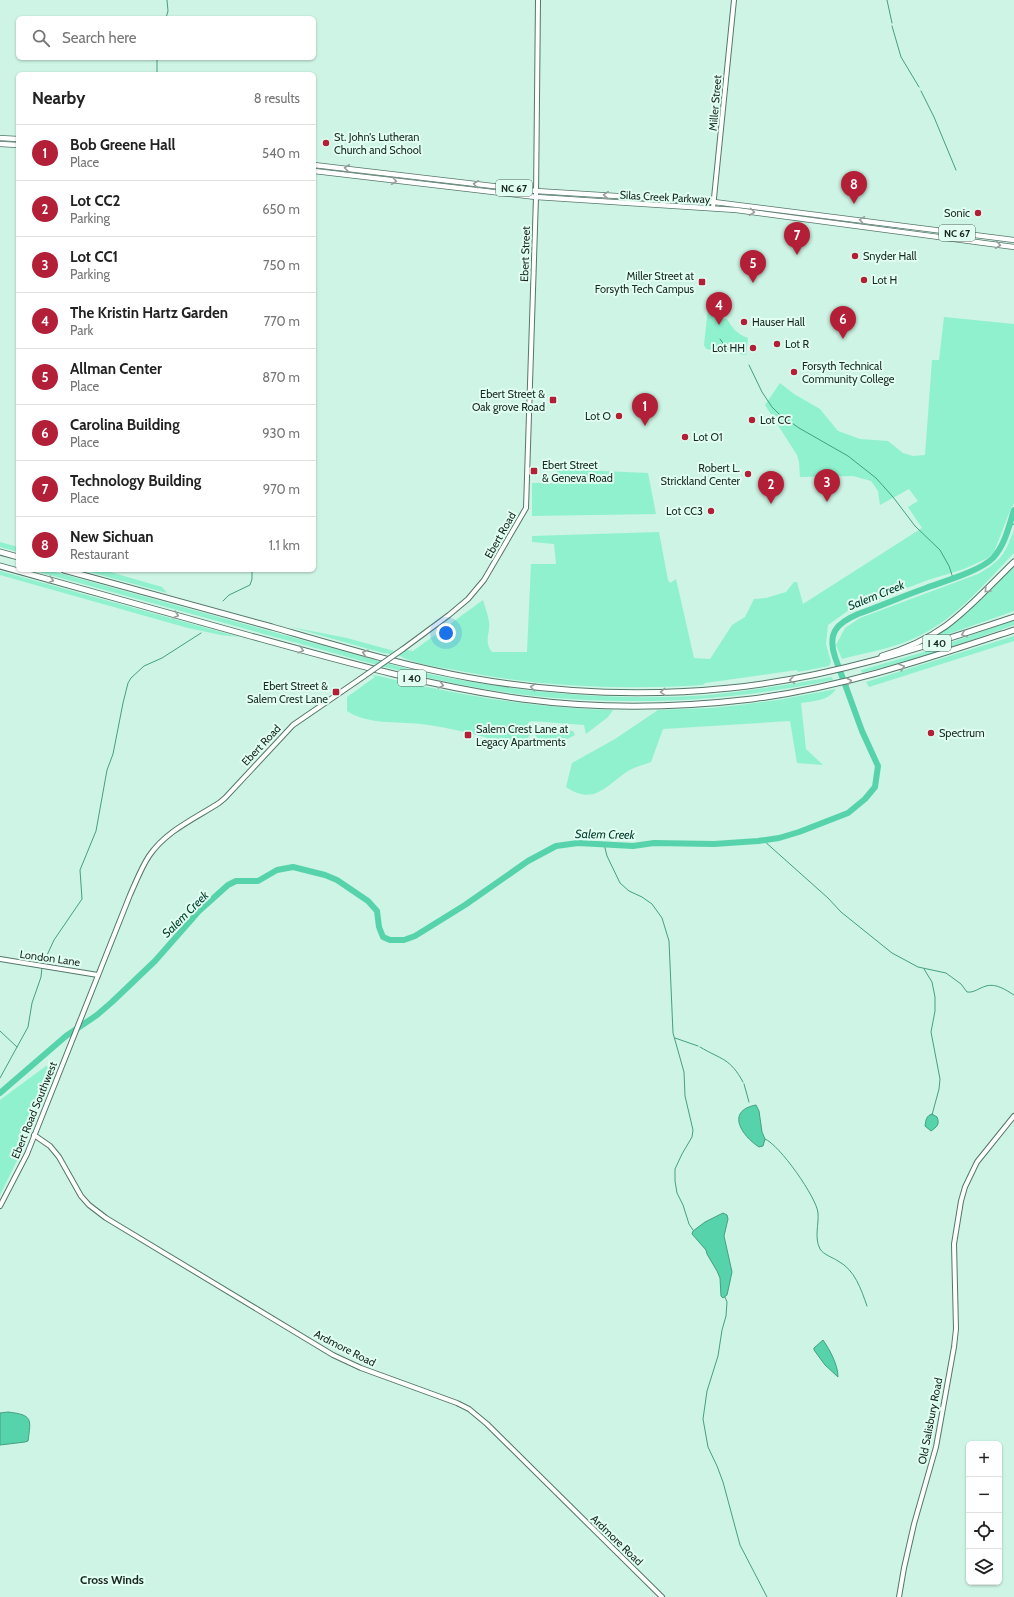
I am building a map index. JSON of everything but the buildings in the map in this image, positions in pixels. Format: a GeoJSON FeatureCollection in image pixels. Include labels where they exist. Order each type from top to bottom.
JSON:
{"type":"FeatureCollection","features":[{"type":"Feature","properties":{"kind":"highway"},"geometry":{"type":"LineString","coordinates":[[0,552],[16,556]]}},
{"type":"Feature","properties":{"kind":"highway"},"geometry":{"type":"LineString","coordinates":[[859,665],[869,659],[914,645],[946,627],[969,608],[1014,562]]}},
{"type":"Feature","properties":{"kind":"highway","name":"I 40"},"geometry":{"type":"LineString","coordinates":[[0,566],[16,570]]}},
{"type":"Feature","properties":{"kind":"highway","name":"I 40"},"geometry":{"type":"LineString","coordinates":[[21,572],[364,668],[453,688],[556,703],[622,706],[687,705],[751,699],[864,678],[919,662],[1014,630]]}},
{"type":"Feature","properties":{"kind":"highway","name":"I 40"},"geometry":{"type":"LineString","coordinates":[[71,572],[376,656],[468,678],[506,684],[618,693],[656,693],[729,688],[799,678],[859,665],[925,646],[1014,617]]}},
{"type":"Feature","properties":{"kind":"main road","name":"Ebert Street"},"geometry":{"type":"LineString","coordinates":[[526,508],[536,198],[538,0]]}},
{"type":"Feature","properties":{"kind":"main road","name":"Miller Street"},"geometry":{"type":"LineString","coordinates":[[714,208],[734,0]]}},
{"type":"Feature","properties":{"kind":"main road"},"geometry":{"type":"LineString","coordinates":[[0,138],[16,139]]}},
{"type":"Feature","properties":{"kind":"main road"},"geometry":{"type":"LineString","coordinates":[[0,144],[16,145]]}},
{"type":"Feature","properties":{"kind":"main road","name":"Silas Creek Parkway"},"geometry":{"type":"LineString","coordinates":[[316,165],[536,191],[714,202],[1014,240]]}},
{"type":"Feature","properties":{"kind":"main road","name":"Silas Creek Parkway"},"geometry":{"type":"LineString","coordinates":[[316,171],[536,198],[714,208],[1014,247]]}},
{"type":"Feature","properties":{"kind":"main road"},"geometry":{"type":"LineString","coordinates":[[895,231],[897,228],[939,233],[945,231]]}},
{"type":"Feature","properties":{"kind":"main road","name":"Ebert Road"},"geometry":{"type":"LineString","coordinates":[[72,1041],[141,870],[155,848],[176,830],[219,803],[293,726],[403,649],[468,599],[484,580],[526,508]]}},
{"type":"Feature","properties":{"kind":"main road","name":"London Lane"},"geometry":{"type":"LineString","coordinates":[[0,959],[98,974]]}},
{"type":"Feature","properties":{"kind":"main road","name":"Ebert Road Southwest"},"geometry":{"type":"LineString","coordinates":[[0,1206],[19,1172],[72,1041]]}},
{"type":"Feature","properties":{"kind":"main road","name":"Old Salisbury Road"},"geometry":{"type":"LineString","coordinates":[[900,1597],[904,1568],[914,1524],[936,1447],[954,1347],[956,1329],[954,1244],[961,1201],[970,1175],[986,1150],[1014,1116]]}},
{"type":"Feature","properties":{"kind":"main road","name":"Ardmore Road"},"geometry":{"type":"LineString","coordinates":[[34,1135],[50,1146],[59,1157],[81,1196],[89,1205],[106,1218],[333,1355],[362,1368],[440,1396],[469,1409],[487,1424],[662,1597]]}},
{"type":"Feature","properties":{"kind":"shaded area"},"geometry":{"type":"Polygon","coordinates":[[[709,299],[720,300],[719,318],[727,319],[736,331],[748,338],[746,355],[706,349],[704,345],[709,299]]]}},
{"type":"Feature","properties":{"kind":"shaded area"},"geometry":{"type":"Polygon","coordinates":[[[944,317],[1014,324],[1014,504],[1011,508],[994,552],[988,558],[964,569],[928,580],[849,610],[828,625],[826,644],[831,662],[829,666],[798,672],[797,670],[705,683],[703,685],[611,687],[521,681],[436,667],[398,655],[406,650],[413,651],[483,600],[489,622],[488,644],[492,652],[527,652],[531,564],[556,564],[554,544],[532,542],[532,536],[659,532],[668,580],[670,583],[676,579],[694,658],[710,659],[732,625],[745,617],[754,599],[766,598],[786,592],[794,582],[797,582],[803,604],[922,528],[908,507],[918,501],[909,489],[880,505],[878,491],[871,481],[853,476],[800,477],[797,455],[765,405],[780,383],[794,394],[820,409],[838,431],[860,439],[888,441],[903,453],[913,456],[925,455],[932,360],[939,360],[944,317]]]}},
{"type":"Feature","properties":{"kind":"shaded area"},"geometry":{"type":"Polygon","coordinates":[[[557,469],[648,473],[656,514],[532,516],[532,483],[557,483],[557,469]]]}},
{"type":"Feature","properties":{"kind":"shaded area"},"geometry":{"type":"Polygon","coordinates":[[[1014,530],[1014,553],[979,590],[954,613],[926,632],[910,640],[842,659],[836,645],[845,628],[860,618],[978,574],[997,561],[1005,551],[1014,530]]]}},
{"type":"Feature","properties":{"kind":"shaded area"},"geometry":{"type":"Polygon","coordinates":[[[0,542],[16,546],[16,551],[0,547],[0,542]]]}},
{"type":"Feature","properties":{"kind":"shaded area"},"geometry":{"type":"Polygon","coordinates":[[[1014,565],[1014,611],[937,638],[937,636],[968,612],[1014,565]]]}},
{"type":"Feature","properties":{"kind":"shaded area"},"geometry":{"type":"Polygon","coordinates":[[[0,571],[239,637],[188,628],[0,575],[0,571]]]}},
{"type":"Feature","properties":{"kind":"shaded area"},"geometry":{"type":"Polygon","coordinates":[[[38,572],[55,572],[419,672],[527,690],[599,696],[672,697],[709,695],[786,685],[832,677],[833,680],[756,693],[718,697],[680,700],[603,701],[565,699],[497,691],[439,680],[382,666],[38,572]]]}},
{"type":"Feature","properties":{"kind":"shaded area"},"geometry":{"type":"Polygon","coordinates":[[[89,572],[110,572],[162,587],[167,593],[89,572]]]}},
{"type":"Feature","properties":{"kind":"shaded area"},"geometry":{"type":"Polygon","coordinates":[[[1014,620],[1014,625],[932,654],[862,673],[861,670],[927,651],[1014,620]]]}},
{"type":"Feature","properties":{"kind":"shaded area"},"geometry":{"type":"Polygon","coordinates":[[[291,627],[347,638],[394,651],[391,654],[383,653],[291,627]]]}},
{"type":"Feature","properties":{"kind":"shaded area"},"geometry":{"type":"Polygon","coordinates":[[[1014,636],[1014,641],[869,687],[866,682],[1014,636]]]}},
{"type":"Feature","properties":{"kind":"shaded area"},"geometry":{"type":"Polygon","coordinates":[[[371,675],[466,695],[553,707],[613,710],[608,717],[586,734],[584,725],[531,721],[528,723],[532,731],[522,748],[485,737],[434,726],[364,719],[347,711],[347,697],[375,677],[371,675]]]}},
{"type":"Feature","properties":{"kind":"shaded area"},"geometry":{"type":"Polygon","coordinates":[[[836,689],[825,698],[801,703],[806,749],[823,765],[797,763],[790,721],[663,729],[651,762],[631,769],[598,792],[584,795],[566,787],[572,763],[615,739],[658,710],[740,705],[778,700],[836,689]]]}},
{"type":"Feature","properties":{"kind":"shaded area"},"geometry":{"type":"Polygon","coordinates":[[[539,729],[573,731],[575,735],[555,745],[543,744],[535,735],[539,729]]]}},
{"type":"Feature","properties":{"kind":"shaded area"},"geometry":{"type":"Polygon","coordinates":[[[46,1066],[49,1067],[29,1136],[0,1195],[0,1100],[46,1066]]]}},
{"type":"Feature","properties":{"kind":"shaded area"},"geometry":{"type":"Polygon","coordinates":[[[756,1105],[759,1111],[762,1132],[765,1139],[763,1146],[759,1147],[747,1137],[742,1130],[739,1118],[741,1113],[747,1108],[756,1105]]]}},
{"type":"Feature","properties":{"kind":"shaded area"},"geometry":{"type":"Polygon","coordinates":[[[932,1114],[937,1117],[938,1123],[931,1131],[925,1126],[927,1117],[932,1114]]]}},
{"type":"Feature","properties":{"kind":"shaded area"},"geometry":{"type":"Polygon","coordinates":[[[723,1213],[727,1215],[728,1219],[724,1236],[732,1272],[727,1295],[723,1298],[721,1296],[720,1278],[717,1271],[706,1250],[692,1234],[693,1231],[705,1222],[723,1213]]]}},
{"type":"Feature","properties":{"kind":"shaded area"},"geometry":{"type":"Polygon","coordinates":[[[823,1340],[833,1358],[837,1368],[838,1377],[825,1365],[814,1350],[814,1348],[823,1340]]]}},
{"type":"Feature","properties":{"kind":"shaded area"},"geometry":{"type":"Polygon","coordinates":[[[8,1412],[22,1415],[28,1419],[30,1428],[28,1441],[0,1445],[0,1413],[8,1412]]]}},
{"type":"Feature","properties":{"kind":"waterway"},"geometry":{"type":"LineString","coordinates":[[167,0],[168,11],[167,16]]}},
{"type":"Feature","properties":{"kind":"waterway"},"geometry":{"type":"LineString","coordinates":[[887,0],[892,23]]}},
{"type":"Feature","properties":{"kind":"waterway"},"geometry":{"type":"LineString","coordinates":[[892,26],[901,57],[919,87]]}},
{"type":"Feature","properties":{"kind":"waterway"},"geometry":{"type":"LineString","coordinates":[[157,60],[157,72]]}},
{"type":"Feature","properties":{"kind":"waterway"},"geometry":{"type":"LineString","coordinates":[[921,91],[934,117],[956,170]]}},
{"type":"Feature","properties":{"kind":"waterway"},"geometry":{"type":"LineString","coordinates":[[720,339],[728,350],[741,353]]}},
{"type":"Feature","properties":{"kind":"waterway"},"geometry":{"type":"LineString","coordinates":[[749,365],[762,392],[772,407],[779,414],[799,428],[848,456],[876,478],[893,497],[915,526],[940,550],[949,566],[953,578]]}},
{"type":"Feature","properties":{"kind":"waterway","name":"Salem Creek"},"geometry":{"type":"LineString","coordinates":[[0,1093],[66,1036],[97,1015],[112,1002],[155,961],[199,911],[228,885],[236,881],[258,881],[277,870],[293,867],[325,875],[337,880],[368,901],[377,911],[379,927],[383,937],[390,940],[404,940],[415,936],[465,905],[528,861],[556,846],[578,843],[633,846],[654,843],[714,844],[758,841],[779,838],[799,832],[848,813],[865,799],[875,787],[878,766],[862,731],[835,657],[832,641],[833,635],[839,625],[851,617],[962,575],[987,563],[993,558],[1001,547],[1014,510]]}},
{"type":"Feature","properties":{"kind":"waterway","name":"Salem Creek"},"geometry":{"type":"LineString","coordinates":[[1009,526],[1014,524]]}},
{"type":"Feature","properties":{"kind":"waterway"},"geometry":{"type":"LineString","coordinates":[[223,601],[229,595],[250,585],[252,572]]}},
{"type":"Feature","properties":{"kind":"waterway"},"geometry":{"type":"LineString","coordinates":[[43,964],[54,940],[82,899],[80,870],[96,831],[107,770],[113,754],[128,683],[131,678],[144,666],[162,658],[201,633]]}},
{"type":"Feature","properties":{"kind":"waterway"},"geometry":{"type":"LineString","coordinates":[[763,840],[828,898],[841,912],[892,953],[918,967],[946,973],[961,984],[967,992],[993,985],[1014,995]]}},
{"type":"Feature","properties":{"kind":"waterway"},"geometry":{"type":"LineString","coordinates":[[604,844],[607,856],[620,883],[629,891],[652,904],[662,918],[669,941],[673,1033],[684,1072],[685,1096],[693,1130],[692,1137],[675,1169],[675,1181],[677,1193],[683,1205],[689,1224],[693,1230]]}},
{"type":"Feature","properties":{"kind":"waterway"},"geometry":{"type":"LineString","coordinates":[[0,1078],[28,1027],[32,1003],[41,977],[42,967]]}},
{"type":"Feature","properties":{"kind":"waterway"},"geometry":{"type":"LineString","coordinates":[[924,969],[932,982],[935,997],[935,1011],[931,1032],[940,1079],[932,1115]]}},
{"type":"Feature","properties":{"kind":"waterway"},"geometry":{"type":"LineString","coordinates":[[0,1031],[17,1047]]}},
{"type":"Feature","properties":{"kind":"waterway"},"geometry":{"type":"LineString","coordinates":[[675,1038],[698,1046]]}},
{"type":"Feature","properties":{"kind":"waterway"},"geometry":{"type":"LineString","coordinates":[[700,1047],[725,1060],[734,1068],[743,1082]]}},
{"type":"Feature","properties":{"kind":"waterway"},"geometry":{"type":"LineString","coordinates":[[744,1084],[749,1102]]}},
{"type":"Feature","properties":{"kind":"waterway"},"geometry":{"type":"LineString","coordinates":[[765,1139],[771,1143],[788,1161],[811,1196],[818,1213],[817,1240],[820,1249],[849,1269],[857,1280],[867,1306]]}},
{"type":"Feature","properties":{"kind":"waterway"},"geometry":{"type":"LineString","coordinates":[[725,1297],[727,1302],[726,1316],[718,1356],[707,1391],[703,1419],[708,1447],[723,1482],[740,1545],[767,1597]]}},
{"type":"Feature","properties":{"kind":"place","name":"St. John's Lutheran Church and School"},"geometry":{"type":"Point","coordinates":[326,143]}},
{"type":"Feature","properties":{"kind":"place","name":"New Sichuan"},"geometry":{"type":"Point","coordinates":[854,204]}},
{"type":"Feature","properties":{"kind":"place","name":"Sonic"},"geometry":{"type":"Point","coordinates":[978,213]}},
{"type":"Feature","properties":{"kind":"place","name":"Technology Building"},"geometry":{"type":"Point","coordinates":[797,255]}},
{"type":"Feature","properties":{"kind":"place","name":"Snyder Hall"},"geometry":{"type":"Point","coordinates":[855,256]}},
{"type":"Feature","properties":{"kind":"place","name":"Lot H"},"geometry":{"type":"Point","coordinates":[864,280]}},
{"type":"Feature","properties":{"kind":"place","name":"Miller Street at Forsyth Tech Campus"},"geometry":{"type":"Point","coordinates":[702,282]}},
{"type":"Feature","properties":{"kind":"place","name":"Allman Center"},"geometry":{"type":"Point","coordinates":[753,283]}},
{"type":"Feature","properties":{"kind":"place","name":"Hauser Hall"},"geometry":{"type":"Point","coordinates":[744,322]}},
{"type":"Feature","properties":{"kind":"place","name":"The Kristin Hartz Garden"},"geometry":{"type":"Point","coordinates":[719,325]}},
{"type":"Feature","properties":{"kind":"place","name":"Carolina Building"},"geometry":{"type":"Point","coordinates":[843,339]}},
{"type":"Feature","properties":{"kind":"place","name":"Lot R"},"geometry":{"type":"Point","coordinates":[777,344]}},
{"type":"Feature","properties":{"kind":"place","name":"Lot HH"},"geometry":{"type":"Point","coordinates":[753,348]}},
{"type":"Feature","properties":{"kind":"place","name":"Forsyth Technical Community College"},"geometry":{"type":"Point","coordinates":[794,372]}},
{"type":"Feature","properties":{"kind":"place","name":"Ebert Street & Oak grove Road"},"geometry":{"type":"Point","coordinates":[553,400]}},
{"type":"Feature","properties":{"kind":"place","name":"Lot O"},"geometry":{"type":"Point","coordinates":[619,416]}},
{"type":"Feature","properties":{"kind":"place","name":"Lot CC"},"geometry":{"type":"Point","coordinates":[752,420]}},
{"type":"Feature","properties":{"kind":"place","name":"Bob Greene Hall"},"geometry":{"type":"Point","coordinates":[645,426]}},
{"type":"Feature","properties":{"kind":"place","name":"Lot O1"},"geometry":{"type":"Point","coordinates":[685,437]}},
{"type":"Feature","properties":{"kind":"place","name":"Ebert Street & Geneva Road"},"geometry":{"type":"Point","coordinates":[534,471]}},
{"type":"Feature","properties":{"kind":"place","name":"Robert L. Strickland Center"},"geometry":{"type":"Point","coordinates":[748,474]}},
{"type":"Feature","properties":{"kind":"place","name":"Lot CC1"},"geometry":{"type":"Point","coordinates":[827,502]}},
{"type":"Feature","properties":{"kind":"place","name":"Lot CC2"},"geometry":{"type":"Point","coordinates":[771,504]}},
{"type":"Feature","properties":{"kind":"place","name":"Lot CC3"},"geometry":{"type":"Point","coordinates":[711,511]}},
{"type":"Feature","properties":{"kind":"place","name":"Ebert Street & Salem Crest Lane"},"geometry":{"type":"Point","coordinates":[336,692]}},
{"type":"Feature","properties":{"kind":"place","name":"Spectrum"},"geometry":{"type":"Point","coordinates":[931,733]}},
{"type":"Feature","properties":{"kind":"place","name":"Salem Crest Lane at Legacy Apartments"},"geometry":{"type":"Point","coordinates":[468,735]}},
{"type":"Feature","properties":{"kind":"district","name":"Cross Winds"},"geometry":{"type":"Point","coordinates":[112,1579]}}]}
